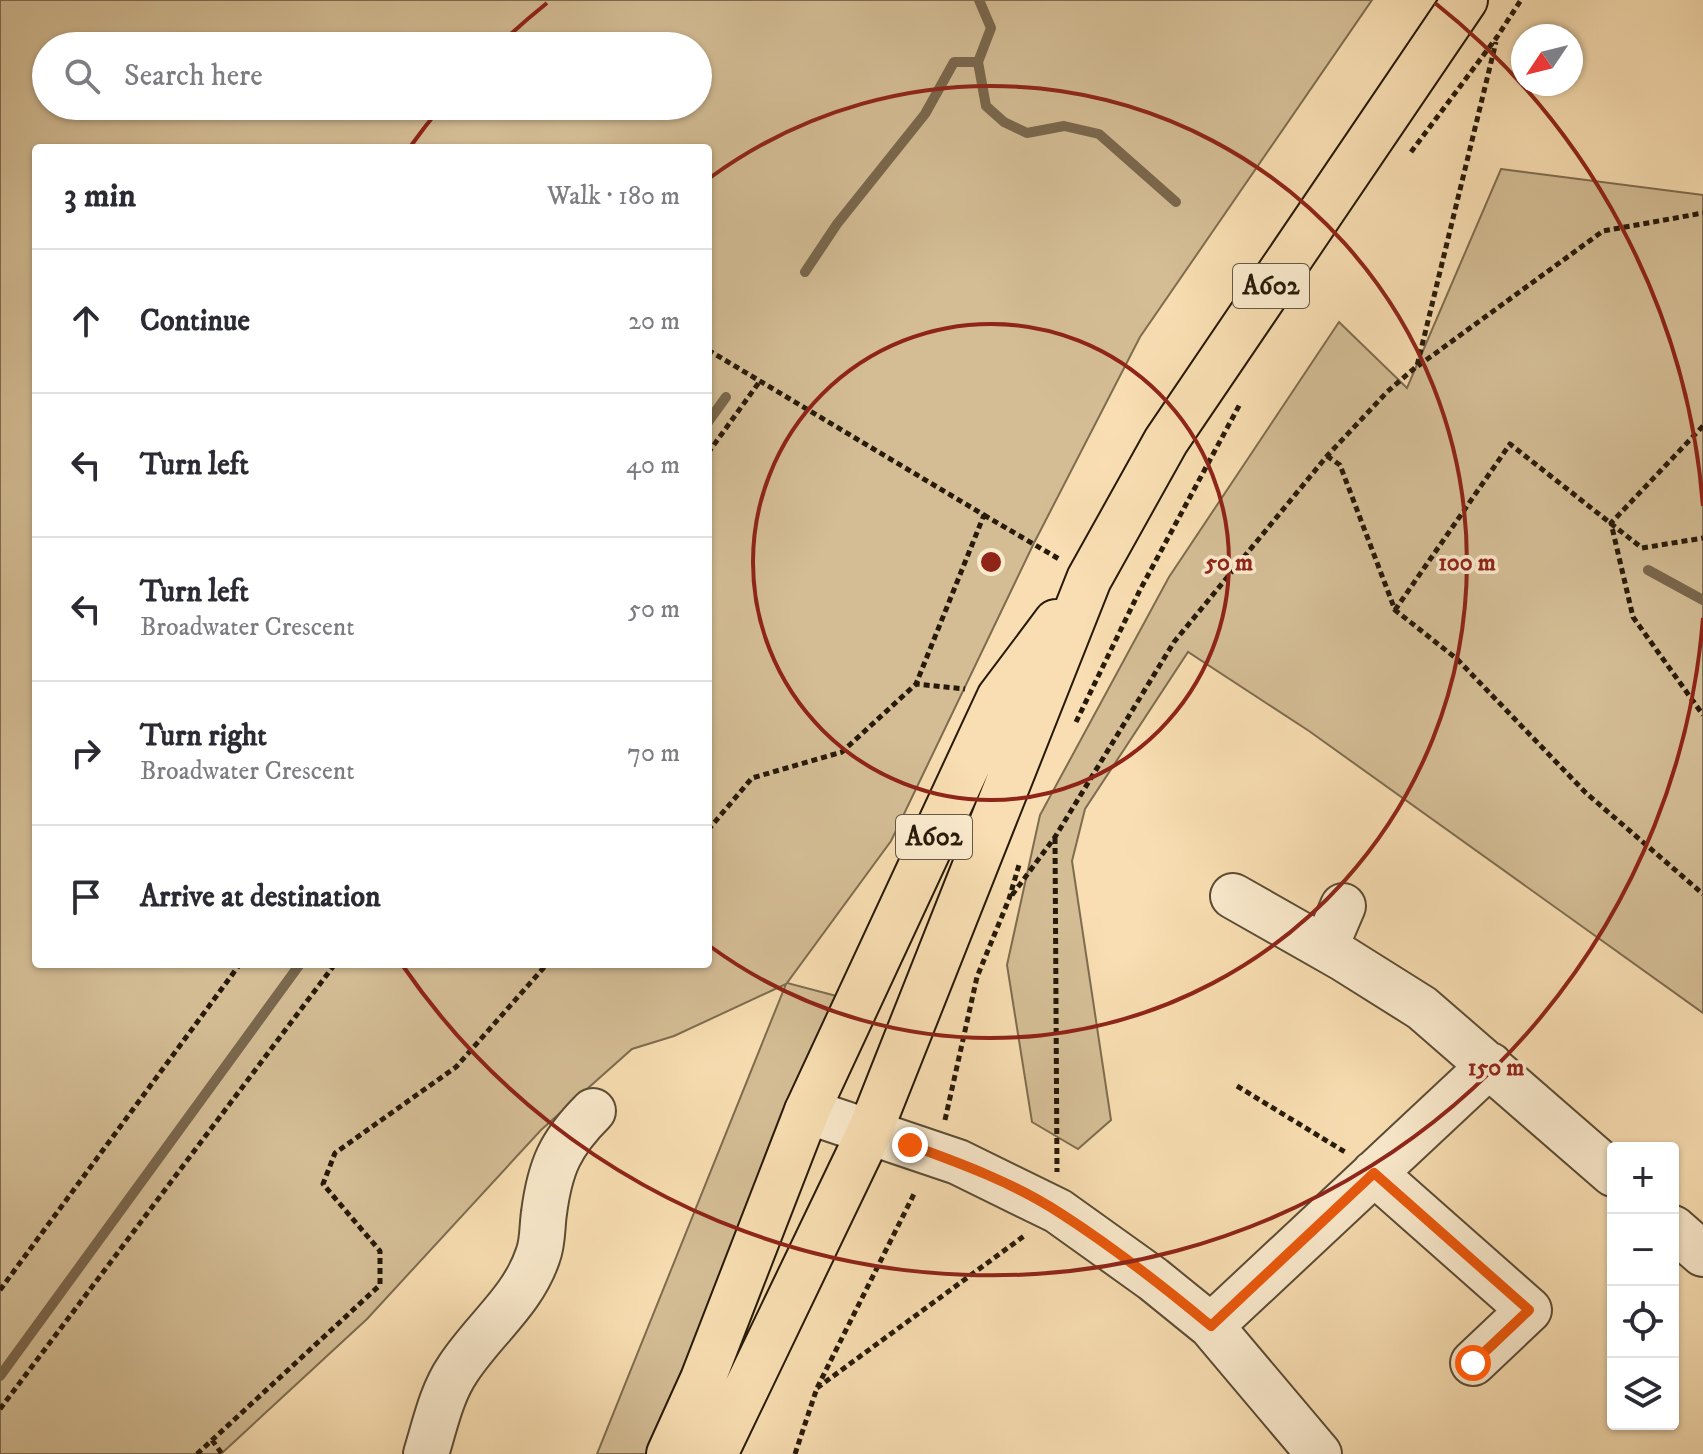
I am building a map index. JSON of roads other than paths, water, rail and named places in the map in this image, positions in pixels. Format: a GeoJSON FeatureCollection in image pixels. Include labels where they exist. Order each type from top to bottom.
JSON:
{"type":"FeatureCollection","features":[{"type":"Feature","properties":{"kind":"highway","name":"A602"},"geometry":{"type":"LineString","coordinates":[[715,1454],[870,1131],[1089,579],[1166,441],[1465,0]]}},
{"type":"Feature","properties":{"kind":"highway","name":"A602"},"geometry":{"type":"LineString","coordinates":[[669,1454],[703,1379],[807,1111],[999,698],[1089,579]]}},
{"type":"Feature","properties":{"kind":"street"},"geometry":{"type":"LineString","coordinates":[[1233,896],[1422,1008],[1607,1169]]}},
{"type":"Feature","properties":{"kind":"street"},"geometry":{"type":"LineString","coordinates":[[1325,948],[1343,906]]}},
{"type":"Feature","properties":{"kind":"street"},"geometry":{"type":"LineString","coordinates":[[1211,1326],[1490,1065]]}},
{"type":"Feature","properties":{"kind":"street"},"geometry":{"type":"LineString","coordinates":[[426,1454],[449,1384],[459,1366],[508,1309],[530,1275],[539,1253],[553,1165],[574,1130],[593,1111]]}},
{"type":"Feature","properties":{"kind":"street"},"geometry":{"type":"LineString","coordinates":[[807,1111],[958,1162],[1058,1211],[1153,1279],[1211,1326],[1319,1454]]}},
{"type":"Feature","properties":{"kind":"street"},"geometry":{"type":"LineString","coordinates":[[1375,1172],[1529,1310],[1473,1363]]}},
{"type":"Feature","properties":{"kind":"street"},"geometry":{"type":"LineString","coordinates":[[1679,1233],[1703,1254]]}},
{"type":"Feature","properties":{"kind":"waterway"},"geometry":{"type":"LineString","coordinates":[[979,0],[991,28],[978,62],[986,106],[1004,122],[1027,133],[1064,126],[1099,134],[1176,202]]}},
{"type":"Feature","properties":{"kind":"waterway"},"geometry":{"type":"LineString","coordinates":[[805,272],[837,224],[925,114],[954,62],[978,62]]}},
{"type":"Feature","properties":{"kind":"waterway"},"geometry":{"type":"LineString","coordinates":[[712,416],[726,397]]}},
{"type":"Feature","properties":{"kind":"waterway"},"geometry":{"type":"LineString","coordinates":[[1648,570],[1703,600]]}},
{"type":"Feature","properties":{"kind":"waterway"},"geometry":{"type":"LineString","coordinates":[[0,1376],[297,968]]}}]}
